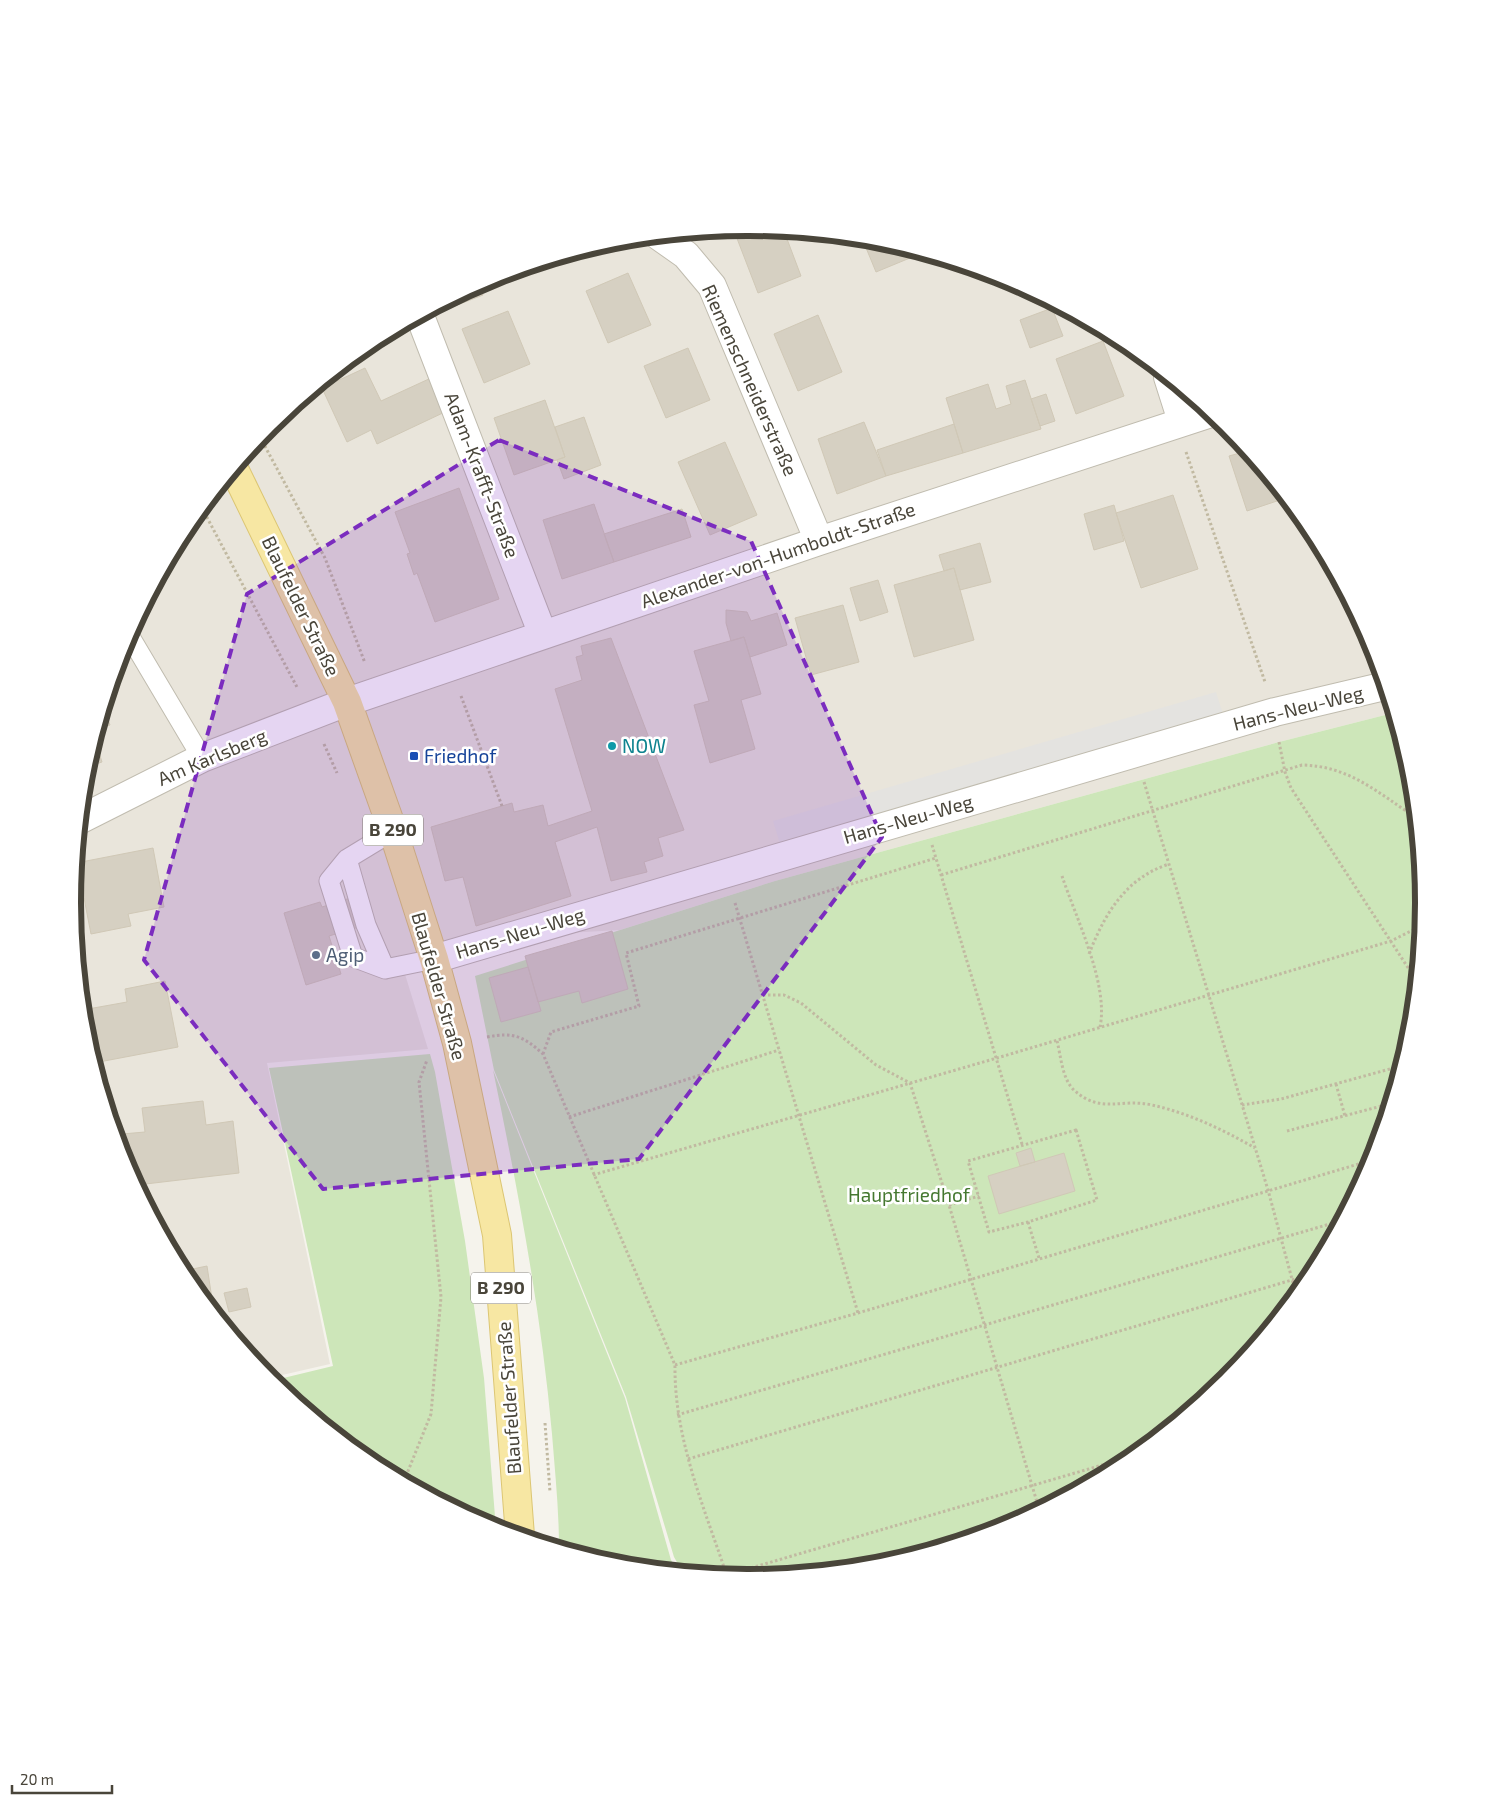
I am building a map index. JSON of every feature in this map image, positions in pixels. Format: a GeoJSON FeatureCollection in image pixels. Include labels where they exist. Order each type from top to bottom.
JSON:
{"type":"FeatureCollection","features":[{"type":"Feature","properties":{"kind":"main road","name":"Blaufelder Straße"},"geometry":{"type":"LineString","coordinates":[[237,475],[347,702],[393,830],[434,959],[457,1043],[497,1235],[519,1528]]}},
{"type":"Feature","properties":{"kind":"street","name":"Riemenschneiderstraße"},"geometry":{"type":"LineString","coordinates":[[666,241],[686,255],[712,286],[819,541]]}},
{"type":"Feature","properties":{"kind":"street","name":"Adam-Krafft-Straße"},"geometry":{"type":"LineString","coordinates":[[422,321],[543,635]]}},
{"type":"Feature","properties":{"kind":"street"},"geometry":{"type":"LineString","coordinates":[[1170,387],[1179,422]]}},
{"type":"Feature","properties":{"kind":"street","name":"Alexander-von-Humboldt-Straße"},"geometry":{"type":"LineString","coordinates":[[347,702],[819,541],[1202,415]]}},
{"type":"Feature","properties":{"kind":"street","name":"Hans-Neu-Weg"},"geometry":{"type":"LineString","coordinates":[[434,959],[1135,752],[1275,712],[1379,687]]}},
{"type":"Feature","properties":{"kind":"street","name":"Am Karlsberg"},"geometry":{"type":"LineString","coordinates":[[87,816],[202,758],[347,702]]}},
{"type":"Feature","properties":{"kind":"lane"},"geometry":{"type":"LineString","coordinates":[[134,643],[202,758]]}},
{"type":"Feature","properties":{"kind":"lane"},"geometry":{"type":"LineString","coordinates":[[393,830],[348,859],[366,925],[385,969],[434,959]]}},
{"type":"Feature","properties":{"kind":"path"},"geometry":{"type":"LineString","coordinates":[[1179,422],[1275,712],[1284,772],[1292,788],[1411,972]]}},
{"type":"Feature","properties":{"kind":"path"},"geometry":{"type":"LineString","coordinates":[[206,515],[312,716],[338,776]]}},
{"type":"Feature","properties":{"kind":"path"},"geometry":{"type":"LineString","coordinates":[[450,667],[502,806]]}},
{"type":"Feature","properties":{"kind":"path"},"geometry":{"type":"LineString","coordinates":[[1135,752],[1268,1190],[1294,1285]]}},
{"type":"Feature","properties":{"kind":"path"},"geometry":{"type":"LineString","coordinates":[[941,876],[1302,765],[1324,766],[1344,772],[1409,813]]}},
{"type":"Feature","properties":{"kind":"path"},"geometry":{"type":"LineString","coordinates":[[923,815],[1022,1144]]}},
{"type":"Feature","properties":{"kind":"path"},"geometry":{"type":"LineString","coordinates":[[543,1054],[551,1032],[639,1006],[626,953],[936,858]]}},
{"type":"Feature","properties":{"kind":"path"},"geometry":{"type":"LineString","coordinates":[[1089,954],[1101,925],[1138,878],[1150,870],[1169,864]]}},
{"type":"Feature","properties":{"kind":"path"},"geometry":{"type":"LineString","coordinates":[[725,872],[858,1313]]}},
{"type":"Feature","properties":{"kind":"path"},"geometry":{"type":"LineString","coordinates":[[1062,876],[1101,987],[1103,1011],[1100,1028]]}},
{"type":"Feature","properties":{"kind":"path"},"geometry":{"type":"LineString","coordinates":[[593,1175],[1100,1028],[1391,941],[1414,930]]}},
{"type":"Feature","properties":{"kind":"path"},"geometry":{"type":"LineString","coordinates":[[763,994],[784,995],[801,1003],[876,1064],[910,1083],[972,1279],[1037,1503]]}},
{"type":"Feature","properties":{"kind":"path"},"geometry":{"type":"LineString","coordinates":[[407,1475],[431,1414],[441,1297],[419,1082],[429,1056],[457,1043],[504,1033],[526,1039],[543,1054],[675,1365],[677,1415],[688,1459],[724,1568]]}},
{"type":"Feature","properties":{"kind":"path"},"geometry":{"type":"LineString","coordinates":[[1057,1040],[1064,1073],[1073,1089],[1085,1099],[1099,1105],[1135,1102],[1152,1105],[1220,1127],[1255,1148]]}},
{"type":"Feature","properties":{"kind":"path"},"geometry":{"type":"LineString","coordinates":[[569,1116],[779,1050]]}},
{"type":"Feature","properties":{"kind":"path"},"geometry":{"type":"LineString","coordinates":[[1242,1105],[1281,1099],[1394,1068]]}},
{"type":"Feature","properties":{"kind":"path"},"geometry":{"type":"LineString","coordinates":[[1336,1084],[1345,1116]]}},
{"type":"Feature","properties":{"kind":"path"},"geometry":{"type":"LineString","coordinates":[[1287,1132],[1382,1106]]}},
{"type":"Feature","properties":{"kind":"path"},"geometry":{"type":"LineString","coordinates":[[1076,1130],[1097,1200],[989,1232],[979,1196],[968,1161],[1076,1130]]}},
{"type":"Feature","properties":{"kind":"path"},"geometry":{"type":"LineString","coordinates":[[675,1365],[858,1313],[1362,1163]]}},
{"type":"Feature","properties":{"kind":"path"},"geometry":{"type":"LineString","coordinates":[[949,1206],[979,1196]]}},
{"type":"Feature","properties":{"kind":"path"},"geometry":{"type":"LineString","coordinates":[[1028,1222],[1039,1258]]}},
{"type":"Feature","properties":{"kind":"path"},"geometry":{"type":"LineString","coordinates":[[677,1415],[1332,1223]]}},
{"type":"Feature","properties":{"kind":"path"},"geometry":{"type":"LineString","coordinates":[[688,1459],[1299,1277]]}},
{"type":"Feature","properties":{"kind":"path"},"geometry":{"type":"LineString","coordinates":[[751,1569],[1107,1464]]}},
{"type":"Feature","properties":{"kind":"highlighted area"},"geometry":{"type":"Polygon","coordinates":[[[499,440],[751,541],[882,837],[639,1159],[323,1189],[144,960],[247,594],[499,440]]]}},
{"type":"Feature","properties":{"kind":"shaded area"},"geometry":{"type":"Polygon","coordinates":[[[704,237],[792,237],[835,241],[921,258],[962,271],[1043,305],[1081,325],[1118,348],[1188,401],[1249,463],[1302,532],[1346,608],[1364,647],[1387,714],[1279,742],[775,881],[620,930],[456,939],[400,958],[428,1049],[267,1063],[330,1364],[279,1376],[247,1342],[194,1273],[171,1236],[132,1158],[104,1075],[94,1033],[87,990],[81,903],[83,859],[87,815],[94,772],[104,730],[132,647],[150,608],[194,532],[247,463],[308,401],[342,374],[378,348],[415,325],[453,305],[534,271],[575,258],[661,241],[704,237]]]}},
{"type":"Feature","properties":{"kind":"shaded area"},"geometry":{"type":"Polygon","coordinates":[[[1216,692],[1223,714],[780,844],[773,821],[1216,692]]]}},
{"type":"Feature","properties":{"kind":"green space","name":"Hauptfriedhof"},"geometry":{"type":"Polygon","coordinates":[[[1387,714],[1402,772],[1409,815],[1415,903],[1409,990],[1402,1033],[1379,1117],[1364,1158],[1346,1197],[1302,1273],[1277,1308],[1219,1374],[1188,1404],[1154,1431],[1118,1457],[1081,1480],[1003,1518],[921,1547],[835,1564],[792,1568],[748,1569],[679,1566],[674,1557],[626,1397],[494,1070],[475,976],[775,881],[1279,742],[1387,714]]]}},
{"type":"Feature","properties":{"kind":"green space"},"geometry":{"type":"Polygon","coordinates":[[[430,1054],[435,1072],[465,1241],[484,1378],[495,1519],[415,1480],[378,1457],[308,1404],[282,1378],[333,1366],[269,1068],[430,1054]]]}},
{"type":"Feature","properties":{"kind":"green space"},"geometry":{"type":"Polygon","coordinates":[[[493,1070],[625,1398],[671,1560],[674,1565],[618,1556],[559,1542],[558,1505],[542,1342],[511,1160],[493,1070]]]}},
{"type":"Feature","properties":{"kind":"building"},"geometry":{"type":"Polygon","coordinates":[[[736,236],[786,237],[801,276],[758,293],[736,236]]]}},
{"type":"Feature","properties":{"kind":"building"},"geometry":{"type":"Polygon","coordinates":[[[866,247],[914,256],[876,272],[866,247]]]}},
{"type":"Feature","properties":{"kind":"building"},"geometry":{"type":"Polygon","coordinates":[[[628,273],[651,325],[608,343],[586,291],[628,273]]]}},
{"type":"Feature","properties":{"kind":"building"},"geometry":{"type":"Polygon","coordinates":[[[482,292],[483,295],[452,307],[453,305],[482,292]]]}},
{"type":"Feature","properties":{"kind":"building"},"geometry":{"type":"Polygon","coordinates":[[[1050,309],[1053,310],[1063,336],[1030,348],[1020,320],[1050,309]]]}},
{"type":"Feature","properties":{"kind":"building"},"geometry":{"type":"Polygon","coordinates":[[[508,311],[530,364],[484,383],[462,329],[508,311]]]}},
{"type":"Feature","properties":{"kind":"building"},"geometry":{"type":"Polygon","coordinates":[[[818,315],[842,372],[798,391],[774,334],[818,315]]]}},
{"type":"Feature","properties":{"kind":"building"},"geometry":{"type":"Polygon","coordinates":[[[1103,341],[1124,396],[1076,414],[1056,359],[1103,341]]]}},
{"type":"Feature","properties":{"kind":"building"},"geometry":{"type":"Polygon","coordinates":[[[688,348],[710,400],[666,418],[644,366],[688,348]]]}},
{"type":"Feature","properties":{"kind":"building"},"geometry":{"type":"Polygon","coordinates":[[[365,368],[381,401],[431,378],[447,411],[377,444],[371,430],[347,442],[323,389],[365,368]]]}},
{"type":"Feature","properties":{"kind":"building"},"geometry":{"type":"Polygon","coordinates":[[[1025,380],[1041,429],[963,453],[946,398],[988,384],[996,409],[1011,404],[1006,386],[1025,380]]]}},
{"type":"Feature","properties":{"kind":"building"},"geometry":{"type":"Polygon","coordinates":[[[1046,394],[1055,421],[1040,426],[1031,399],[1046,394]]]}},
{"type":"Feature","properties":{"kind":"building"},"geometry":{"type":"Polygon","coordinates":[[[545,400],[565,457],[514,475],[494,418],[545,400]]]}},
{"type":"Feature","properties":{"kind":"building"},"geometry":{"type":"Polygon","coordinates":[[[584,417],[601,465],[564,479],[557,460],[565,457],[555,427],[584,417]]]}},
{"type":"Feature","properties":{"kind":"building"},"geometry":{"type":"Polygon","coordinates":[[[864,422],[886,476],[837,494],[818,439],[864,422]]]}},
{"type":"Feature","properties":{"kind":"building"},"geometry":{"type":"Polygon","coordinates":[[[954,424],[963,453],[886,476],[877,450],[954,424]]]}},
{"type":"Feature","properties":{"kind":"building"},"geometry":{"type":"Polygon","coordinates":[[[725,442],[757,515],[710,535],[678,462],[725,442]]]}},
{"type":"Feature","properties":{"kind":"building"},"geometry":{"type":"Polygon","coordinates":[[[1240,453],[1279,500],[1247,511],[1229,456],[1240,453]]]}},
{"type":"Feature","properties":{"kind":"building"},"geometry":{"type":"Polygon","coordinates":[[[459,488],[499,599],[435,622],[417,573],[414,575],[407,554],[410,553],[395,512],[459,488]]]}},
{"type":"Feature","properties":{"kind":"building"},"geometry":{"type":"Polygon","coordinates":[[[1173,495],[1198,569],[1141,588],[1116,513],[1173,495]]]}},
{"type":"Feature","properties":{"kind":"building"},"geometry":{"type":"Polygon","coordinates":[[[594,504],[614,562],[562,579],[543,520],[594,504]]]}},
{"type":"Feature","properties":{"kind":"building"},"geometry":{"type":"Polygon","coordinates":[[[1114,505],[1124,541],[1094,550],[1084,514],[1114,505]]]}},
{"type":"Feature","properties":{"kind":"building"},"geometry":{"type":"Polygon","coordinates":[[[682,509],[691,537],[614,562],[604,534],[682,509]]]}},
{"type":"Feature","properties":{"kind":"building"},"geometry":{"type":"Polygon","coordinates":[[[980,543],[991,582],[960,590],[954,568],[944,571],[939,555],[980,543]]]}},
{"type":"Feature","properties":{"kind":"building"},"geometry":{"type":"Polygon","coordinates":[[[954,568],[974,640],[914,657],[894,585],[954,568]]]}},
{"type":"Feature","properties":{"kind":"building"},"geometry":{"type":"Polygon","coordinates":[[[878,580],[888,612],[860,621],[850,588],[878,580]]]}},
{"type":"Feature","properties":{"kind":"building"},"geometry":{"type":"Polygon","coordinates":[[[843,605],[859,662],[811,675],[795,618],[843,605]]]}},
{"type":"Feature","properties":{"kind":"building"},"geometry":{"type":"Polygon","coordinates":[[[726,610],[747,612],[751,621],[777,613],[787,645],[750,657],[744,637],[731,641],[726,623],[726,610]]]}},
{"type":"Feature","properties":{"kind":"building"},"geometry":{"type":"Polygon","coordinates":[[[744,637],[761,694],[741,700],[755,749],[710,763],[694,705],[709,701],[694,651],[744,637]]]}},
{"type":"Feature","properties":{"kind":"building","name":"NOW"},"geometry":{"type":"Polygon","coordinates":[[[611,638],[684,830],[658,838],[663,856],[644,862],[647,872],[611,881],[597,827],[555,842],[571,896],[476,926],[463,877],[445,881],[431,827],[512,803],[514,812],[543,805],[548,826],[592,811],[555,689],[582,680],[576,657],[583,655],[581,646],[611,638]]]}},
{"type":"Feature","properties":{"kind":"building"},"geometry":{"type":"Polygon","coordinates":[[[108,718],[110,725],[105,727],[108,718]]]}},
{"type":"Feature","properties":{"kind":"building"},"geometry":{"type":"Polygon","coordinates":[[[99,752],[102,762],[96,764],[99,752]]]}},
{"type":"Feature","properties":{"kind":"building"},"geometry":{"type":"Polygon","coordinates":[[[153,848],[164,907],[128,914],[131,926],[91,934],[84,898],[81,899],[83,862],[153,848]]]}},
{"type":"Feature","properties":{"kind":"building","name":"Agip"},"geometry":{"type":"Polygon","coordinates":[[[363,894],[372,923],[329,936],[341,974],[306,985],[284,913],[320,902],[322,907],[363,894]]]}},
{"type":"Feature","properties":{"kind":"building"},"geometry":{"type":"Polygon","coordinates":[[[612,931],[628,989],[582,1003],[579,991],[538,1002],[525,956],[612,931]]]}},
{"type":"Feature","properties":{"kind":"building"},"geometry":{"type":"Polygon","coordinates":[[[528,967],[541,1011],[501,1022],[489,978],[528,967]]]}},
{"type":"Feature","properties":{"kind":"building"},"geometry":{"type":"Polygon","coordinates":[[[165,981],[178,1047],[101,1062],[90,1009],[127,1002],[125,989],[165,981]]]}},
{"type":"Feature","properties":{"kind":"building"},"geometry":{"type":"Polygon","coordinates":[[[203,1101],[206,1125],[233,1121],[239,1173],[144,1184],[123,1134],[145,1132],[142,1108],[203,1101]]]}},
{"type":"Feature","properties":{"kind":"building"},"geometry":{"type":"Polygon","coordinates":[[[1031,1148],[1035,1162],[1020,1166],[1016,1153],[1031,1148]]]}},
{"type":"Feature","properties":{"kind":"building"},"geometry":{"type":"Polygon","coordinates":[[[1064,1153],[1075,1191],[999,1214],[988,1176],[1064,1153]]]}},
{"type":"Feature","properties":{"kind":"building"},"geometry":{"type":"Polygon","coordinates":[[[207,1266],[212,1298],[194,1273],[192,1269],[207,1266]]]}},
{"type":"Feature","properties":{"kind":"building"},"geometry":{"type":"Polygon","coordinates":[[[247,1288],[251,1307],[229,1312],[224,1293],[247,1288]]]}},
{"type":"Feature","properties":{"kind":"place","name":"NOW"},"geometry":{"type":"Point","coordinates":[612,746]}},
{"type":"Feature","properties":{"kind":"place","name":"Friedhof"},"geometry":{"type":"Point","coordinates":[414,756]}},
{"type":"Feature","properties":{"kind":"place","name":"Agip"},"geometry":{"type":"Point","coordinates":[316,955]}}]}
